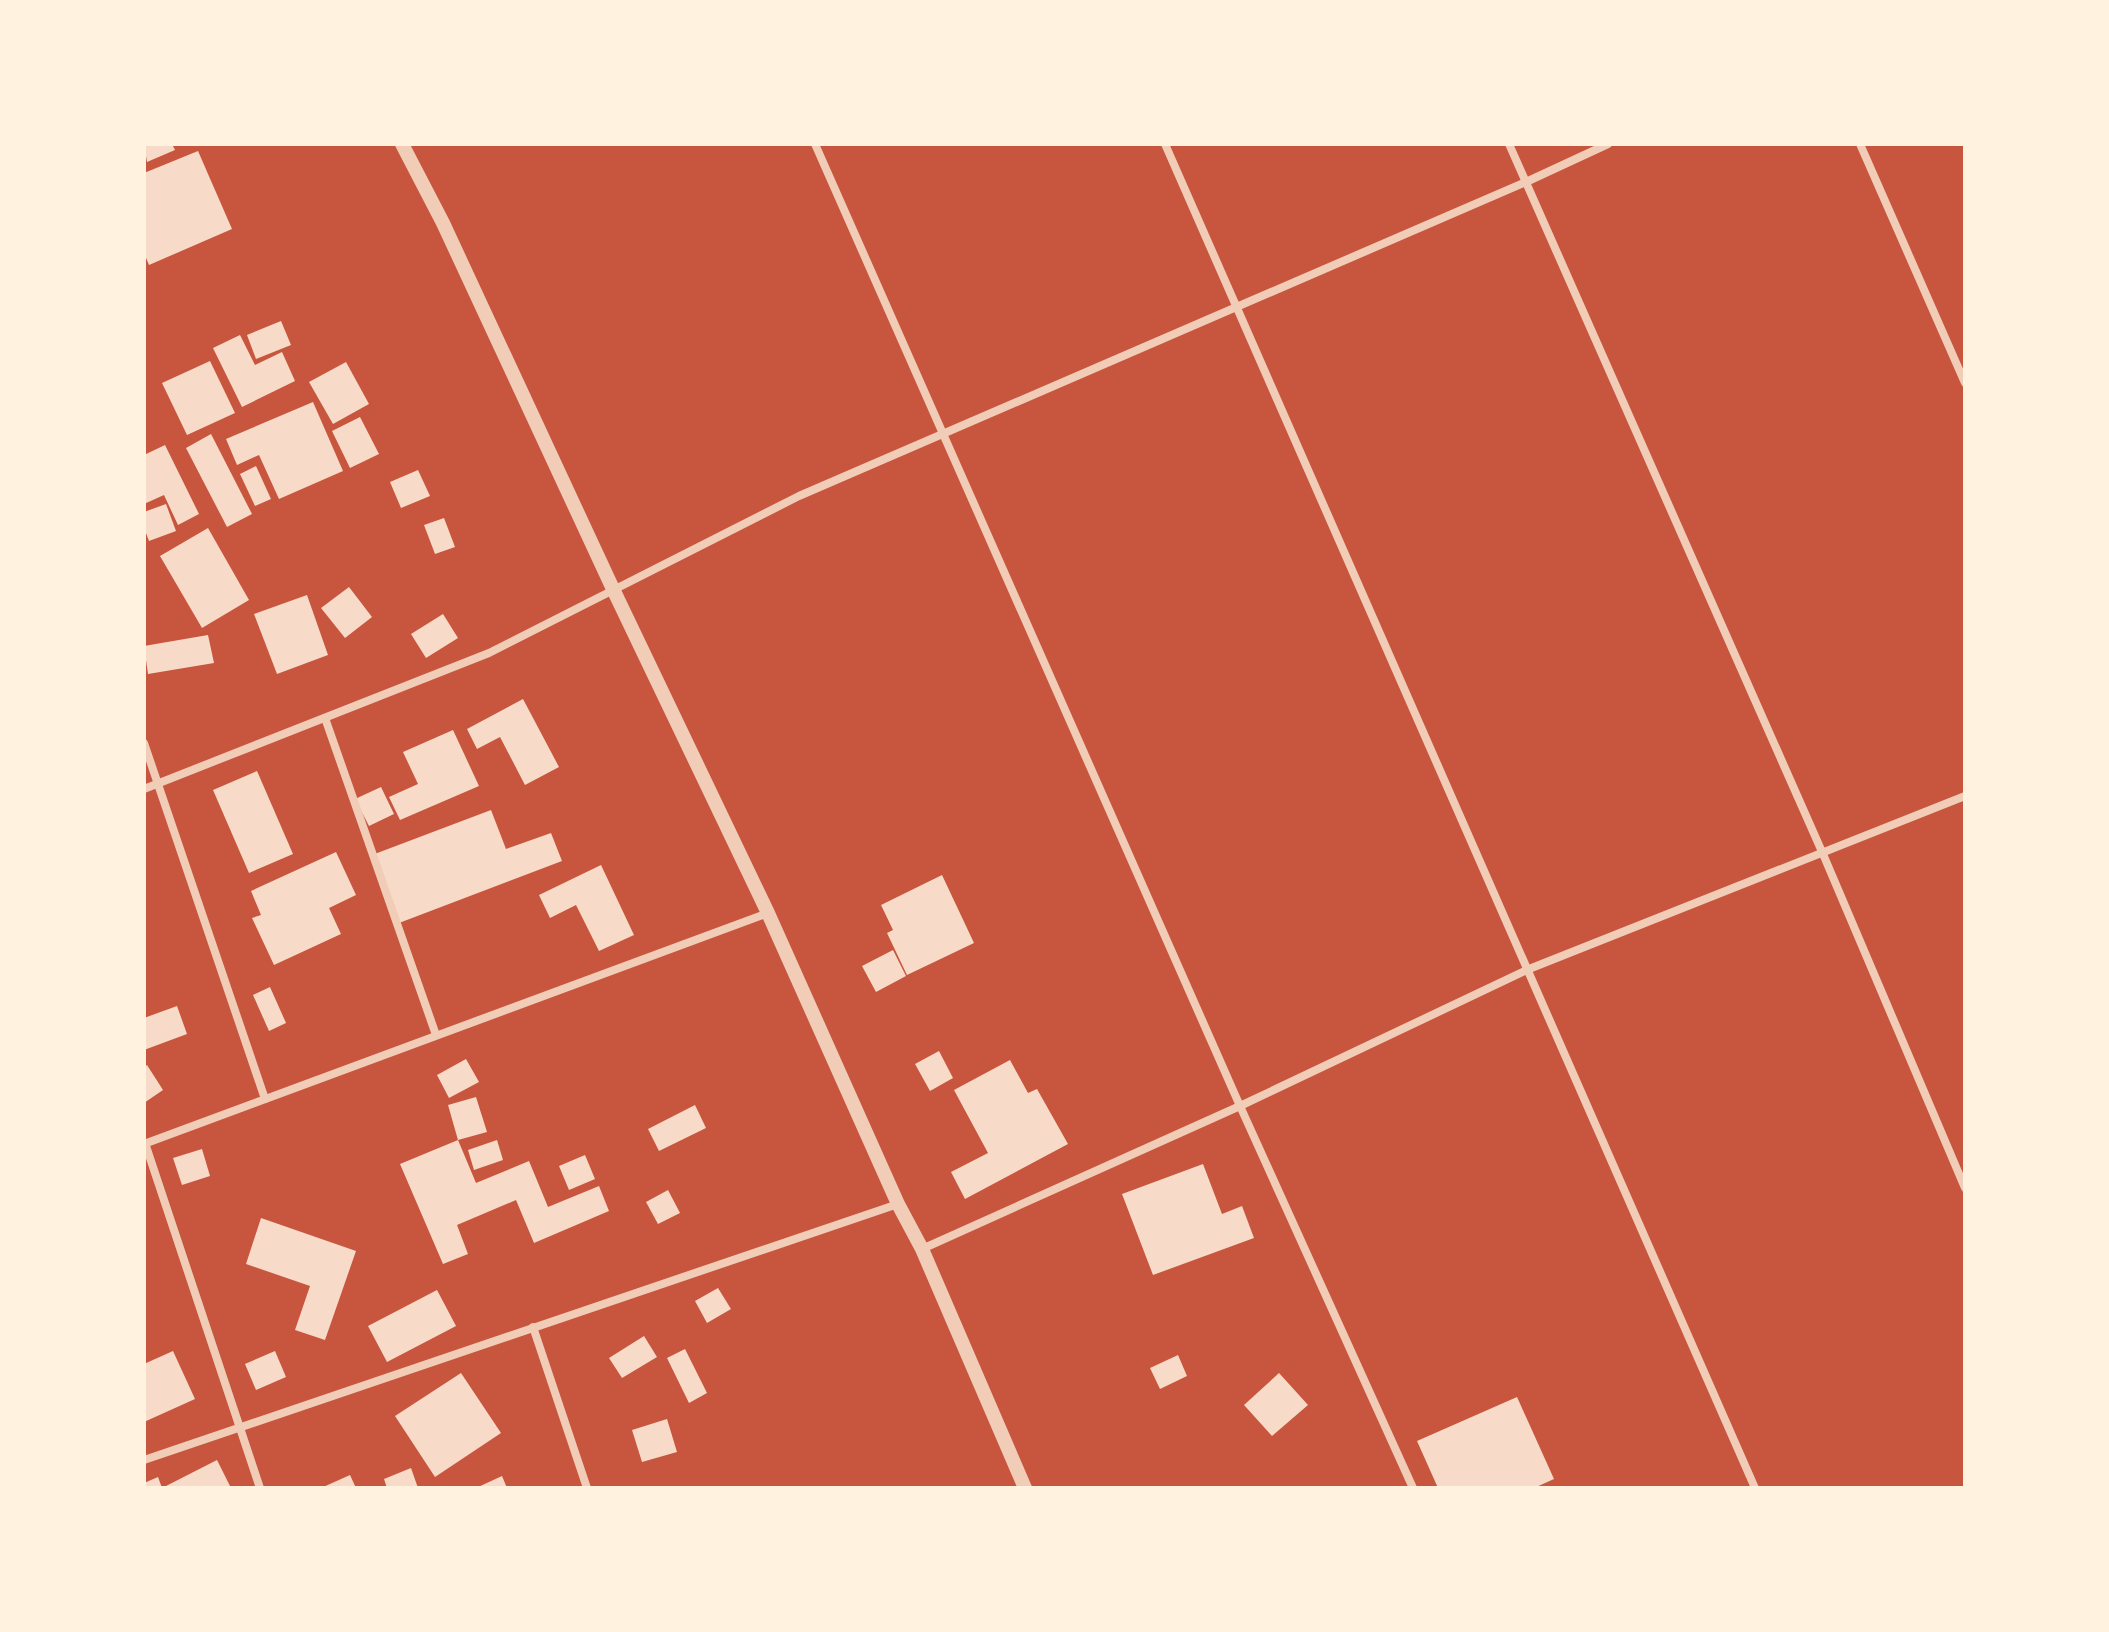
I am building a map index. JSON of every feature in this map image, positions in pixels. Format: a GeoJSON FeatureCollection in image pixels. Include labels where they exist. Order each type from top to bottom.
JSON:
{"type":"FeatureCollection","features":[{"type":"Feature","properties":{"kind":"street"},"geometry":{"type":"LineString","coordinates":[[402,144],[443,223],[768,913],[898,1204],[922,1249],[1025,1488]]}},
{"type":"Feature","properties":{"kind":"street"},"geometry":{"type":"LineString","coordinates":[[815,144],[1240,1106],[1413,1488]]}},
{"type":"Feature","properties":{"kind":"street"},"geometry":{"type":"LineString","coordinates":[[1165,144],[1755,1488]]}},
{"type":"Feature","properties":{"kind":"street"},"geometry":{"type":"LineString","coordinates":[[1509,144],[1823,854],[1965,1188]]}},
{"type":"Feature","properties":{"kind":"street"},"geometry":{"type":"LineString","coordinates":[[144,789],[489,653],[799,496],[1608,144]]}},
{"type":"Feature","properties":{"kind":"street"},"geometry":{"type":"LineString","coordinates":[[1860,144],[1965,383]]}},
{"type":"Feature","properties":{"kind":"street"},"geometry":{"type":"LineString","coordinates":[[325,718],[436,1035]]}},
{"type":"Feature","properties":{"kind":"street"},"geometry":{"type":"LineString","coordinates":[[144,743],[265,1099]]}},
{"type":"Feature","properties":{"kind":"street"},"geometry":{"type":"LineString","coordinates":[[922,1249],[1240,1106],[1529,969],[1965,796]]}},
{"type":"Feature","properties":{"kind":"street"},"geometry":{"type":"LineString","coordinates":[[260,1488],[144,1144],[768,913]]}},
{"type":"Feature","properties":{"kind":"street"},"geometry":{"type":"LineString","coordinates":[[144,1460],[898,1204]]}},
{"type":"Feature","properties":{"kind":"street"},"geometry":{"type":"LineString","coordinates":[[533,1327],[587,1488]]}},
{"type":"Feature","properties":{"kind":"building"},"geometry":{"type":"Polygon","coordinates":[[[144,144],[172,144],[175,150],[147,162],[144,144]]]}},
{"type":"Feature","properties":{"kind":"building"},"geometry":{"type":"Polygon","coordinates":[[[198,151],[232,229],[149,265],[144,253],[144,173],[198,151]]]}},
{"type":"Feature","properties":{"kind":"building"},"geometry":{"type":"Polygon","coordinates":[[[281,321],[291,345],[256,359],[247,335],[281,321]]]}},
{"type":"Feature","properties":{"kind":"building"},"geometry":{"type":"Polygon","coordinates":[[[240,335],[255,365],[282,352],[295,381],[242,407],[213,348],[240,335]]]}},
{"type":"Feature","properties":{"kind":"building"},"geometry":{"type":"Polygon","coordinates":[[[210,361],[235,413],[187,435],[162,383],[210,361]]]}},
{"type":"Feature","properties":{"kind":"building"},"geometry":{"type":"Polygon","coordinates":[[[346,362],[369,404],[333,424],[309,382],[346,362]]]}},
{"type":"Feature","properties":{"kind":"building"},"geometry":{"type":"Polygon","coordinates":[[[313,402],[343,471],[279,499],[259,455],[237,465],[226,439],[313,402]]]}},
{"type":"Feature","properties":{"kind":"building"},"geometry":{"type":"Polygon","coordinates":[[[360,417],[379,454],[350,468],[332,431],[360,417]]]}},
{"type":"Feature","properties":{"kind":"building"},"geometry":{"type":"Polygon","coordinates":[[[211,434],[252,514],[227,527],[186,448],[211,434]]]}},
{"type":"Feature","properties":{"kind":"building"},"geometry":{"type":"Polygon","coordinates":[[[165,445],[199,514],[178,525],[164,495],[144,504],[144,455],[165,445]]]}},
{"type":"Feature","properties":{"kind":"building"},"geometry":{"type":"Polygon","coordinates":[[[256,466],[271,499],[255,506],[240,474],[256,466]]]}},
{"type":"Feature","properties":{"kind":"building"},"geometry":{"type":"Polygon","coordinates":[[[418,470],[430,496],[401,508],[390,482],[418,470]]]}},
{"type":"Feature","properties":{"kind":"building"},"geometry":{"type":"Polygon","coordinates":[[[166,504],[176,531],[149,541],[144,528],[144,512],[166,504]]]}},
{"type":"Feature","properties":{"kind":"building"},"geometry":{"type":"Polygon","coordinates":[[[444,518],[455,547],[435,554],[424,525],[444,518]]]}},
{"type":"Feature","properties":{"kind":"building"},"geometry":{"type":"Polygon","coordinates":[[[208,528],[249,600],[202,628],[160,556],[208,528]]]}},
{"type":"Feature","properties":{"kind":"building"},"geometry":{"type":"Polygon","coordinates":[[[349,587],[372,617],[345,638],[321,608],[349,587]]]}},
{"type":"Feature","properties":{"kind":"building"},"geometry":{"type":"Polygon","coordinates":[[[307,595],[328,655],[277,674],[254,614],[307,595]]]}},
{"type":"Feature","properties":{"kind":"building"},"geometry":{"type":"Polygon","coordinates":[[[443,614],[458,638],[426,658],[411,634],[443,614]]]}},
{"type":"Feature","properties":{"kind":"building"},"geometry":{"type":"Polygon","coordinates":[[[208,635],[214,663],[148,674],[144,646],[208,635]]]}},
{"type":"Feature","properties":{"kind":"building"},"geometry":{"type":"Polygon","coordinates":[[[523,699],[559,767],[525,785],[500,737],[477,749],[467,729],[523,699]]]}},
{"type":"Feature","properties":{"kind":"building"},"geometry":{"type":"Polygon","coordinates":[[[453,730],[479,786],[400,820],[389,797],[418,784],[403,752],[453,730]]]}},
{"type":"Feature","properties":{"kind":"building"},"geometry":{"type":"Polygon","coordinates":[[[257,771],[293,854],[249,873],[213,790],[257,771]]]}},
{"type":"Feature","properties":{"kind":"building"},"geometry":{"type":"Polygon","coordinates":[[[381,787],[394,814],[369,826],[355,799],[381,787]]]}},
{"type":"Feature","properties":{"kind":"building"},"geometry":{"type":"Polygon","coordinates":[[[491,810],[506,849],[551,833],[562,861],[399,923],[372,855],[491,810]]]}},
{"type":"Feature","properties":{"kind":"building"},"geometry":{"type":"Polygon","coordinates":[[[336,852],[356,895],[329,908],[341,934],[274,965],[252,918],[261,915],[251,891],[336,852]]]}},
{"type":"Feature","properties":{"kind":"building"},"geometry":{"type":"Polygon","coordinates":[[[601,865],[634,935],[599,951],[576,905],[550,918],[539,895],[601,865]]]}},
{"type":"Feature","properties":{"kind":"building"},"geometry":{"type":"Polygon","coordinates":[[[942,875],[974,943],[907,975],[887,933],[893,930],[881,905],[942,875]]]}},
{"type":"Feature","properties":{"kind":"building"},"geometry":{"type":"Polygon","coordinates":[[[893,950],[906,976],[876,992],[862,966],[893,950]]]}},
{"type":"Feature","properties":{"kind":"building"},"geometry":{"type":"Polygon","coordinates":[[[270,987],[286,1023],[269,1031],[253,995],[270,987]]]}},
{"type":"Feature","properties":{"kind":"building"},"geometry":{"type":"Polygon","coordinates":[[[177,1006],[187,1034],[144,1050],[144,1018],[177,1006]]]}},
{"type":"Feature","properties":{"kind":"building"},"geometry":{"type":"Polygon","coordinates":[[[939,1051],[953,1078],[930,1091],[915,1064],[939,1051]]]}},
{"type":"Feature","properties":{"kind":"building"},"geometry":{"type":"Polygon","coordinates":[[[466,1059],[479,1082],[449,1098],[437,1075],[466,1059]]]}},
{"type":"Feature","properties":{"kind":"building"},"geometry":{"type":"Polygon","coordinates":[[[1010,1060],[1028,1093],[1037,1089],[1068,1144],[965,1199],[951,1172],[988,1153],[954,1090],[1010,1060]]]}},
{"type":"Feature","properties":{"kind":"building"},"geometry":{"type":"Polygon","coordinates":[[[147,1065],[163,1090],[144,1103],[144,1067],[147,1065]]]}},
{"type":"Feature","properties":{"kind":"building"},"geometry":{"type":"Polygon","coordinates":[[[476,1097],[487,1132],[458,1140],[448,1105],[476,1097]]]}},
{"type":"Feature","properties":{"kind":"building"},"geometry":{"type":"Polygon","coordinates":[[[695,1105],[706,1128],[659,1151],[648,1129],[695,1105]]]}},
{"type":"Feature","properties":{"kind":"building"},"geometry":{"type":"Polygon","coordinates":[[[458,1140],[476,1183],[529,1161],[548,1207],[599,1186],[609,1211],[534,1243],[516,1200],[457,1225],[468,1254],[443,1264],[400,1164],[458,1140]]]}},
{"type":"Feature","properties":{"kind":"building"},"geometry":{"type":"Polygon","coordinates":[[[497,1140],[503,1160],[474,1170],[468,1150],[497,1140]]]}},
{"type":"Feature","properties":{"kind":"building"},"geometry":{"type":"Polygon","coordinates":[[[202,1149],[210,1176],[182,1185],[173,1158],[202,1149]]]}},
{"type":"Feature","properties":{"kind":"building"},"geometry":{"type":"Polygon","coordinates":[[[585,1155],[595,1179],[569,1190],[559,1166],[585,1155]]]}},
{"type":"Feature","properties":{"kind":"building"},"geometry":{"type":"Polygon","coordinates":[[[1203,1164],[1222,1214],[1242,1206],[1254,1238],[1153,1275],[1122,1194],[1203,1164]]]}},
{"type":"Feature","properties":{"kind":"building"},"geometry":{"type":"Polygon","coordinates":[[[668,1190],[680,1213],[658,1224],[646,1202],[668,1190]]]}},
{"type":"Feature","properties":{"kind":"building"},"geometry":{"type":"Polygon","coordinates":[[[261,1218],[356,1251],[325,1340],[295,1330],[310,1286],[246,1264],[261,1218]]]}},
{"type":"Feature","properties":{"kind":"building"},"geometry":{"type":"Polygon","coordinates":[[[718,1288],[731,1309],[707,1323],[695,1301],[718,1288]]]}},
{"type":"Feature","properties":{"kind":"building"},"geometry":{"type":"Polygon","coordinates":[[[437,1290],[456,1326],[387,1362],[368,1326],[437,1290]]]}},
{"type":"Feature","properties":{"kind":"building"},"geometry":{"type":"Polygon","coordinates":[[[644,1336],[657,1357],[622,1378],[609,1358],[644,1336]]]}},
{"type":"Feature","properties":{"kind":"building"},"geometry":{"type":"Polygon","coordinates":[[[685,1349],[707,1393],[689,1403],[667,1358],[685,1349]]]}},
{"type":"Feature","properties":{"kind":"building"},"geometry":{"type":"Polygon","coordinates":[[[173,1351],[195,1399],[144,1422],[144,1364],[173,1351]]]}},
{"type":"Feature","properties":{"kind":"building"},"geometry":{"type":"Polygon","coordinates":[[[275,1351],[286,1377],[256,1390],[245,1364],[275,1351]]]}},
{"type":"Feature","properties":{"kind":"building"},"geometry":{"type":"Polygon","coordinates":[[[1178,1355],[1187,1376],[1160,1389],[1150,1368],[1178,1355]]]}},
{"type":"Feature","properties":{"kind":"building"},"geometry":{"type":"Polygon","coordinates":[[[461,1373],[501,1433],[435,1477],[395,1416],[461,1373]]]}},
{"type":"Feature","properties":{"kind":"building"},"geometry":{"type":"Polygon","coordinates":[[[1279,1373],[1308,1405],[1272,1436],[1244,1405],[1279,1373]]]}},
{"type":"Feature","properties":{"kind":"building"},"geometry":{"type":"Polygon","coordinates":[[[1517,1397],[1554,1479],[1534,1488],[1438,1488],[1417,1441],[1517,1397]]]}},
{"type":"Feature","properties":{"kind":"building"},"geometry":{"type":"Polygon","coordinates":[[[667,1419],[677,1452],[642,1462],[632,1430],[667,1419]]]}},
{"type":"Feature","properties":{"kind":"building"},"geometry":{"type":"Polygon","coordinates":[[[217,1460],[231,1488],[167,1488],[166,1486],[217,1460]]]}},
{"type":"Feature","properties":{"kind":"building"},"geometry":{"type":"Polygon","coordinates":[[[411,1468],[418,1488],[387,1488],[384,1479],[411,1468]]]}},
{"type":"Feature","properties":{"kind":"building"},"geometry":{"type":"Polygon","coordinates":[[[350,1475],[356,1488],[321,1488],[350,1475]]]}},
{"type":"Feature","properties":{"kind":"building"},"geometry":{"type":"Polygon","coordinates":[[[502,1476],[507,1488],[476,1488],[502,1476]]]}},
{"type":"Feature","properties":{"kind":"building"},"geometry":{"type":"Polygon","coordinates":[[[158,1477],[162,1488],[144,1488],[144,1483],[158,1477]]]}}]}
